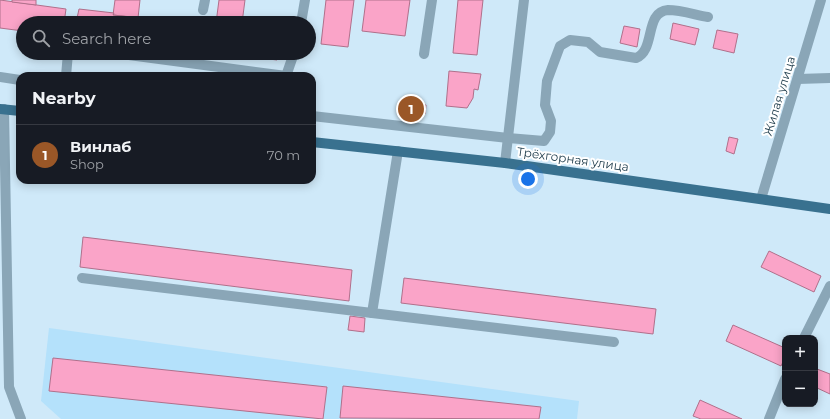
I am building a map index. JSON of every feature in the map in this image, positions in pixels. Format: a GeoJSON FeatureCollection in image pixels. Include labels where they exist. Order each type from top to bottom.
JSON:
{"type":"FeatureCollection","features":[{"type":"Feature","properties":{"kind":"main road"},"geometry":{"type":"LineString","coordinates":[[2,109],[16,111]]}},
{"type":"Feature","properties":{"kind":"main road","name":"Трёхгорная улица"},"geometry":{"type":"LineString","coordinates":[[316,142],[505,163],[830,209]]}},
{"type":"Feature","properties":{"kind":"street"},"geometry":{"type":"LineString","coordinates":[[302,16],[305,0]]}},
{"type":"Feature","properties":{"kind":"street"},"geometry":{"type":"LineString","coordinates":[[424,54],[432,0]]}},
{"type":"Feature","properties":{"kind":"street"},"geometry":{"type":"LineString","coordinates":[[505,163],[524,0]]}},
{"type":"Feature","properties":{"kind":"street","name":"Жилая улица"},"geometry":{"type":"LineString","coordinates":[[761,199],[821,0]]}},
{"type":"Feature","properties":{"kind":"street"},"geometry":{"type":"LineString","coordinates":[[316,116],[544,141],[550,132],[551,121],[544,105],[547,81],[560,46],[570,40],[588,42],[600,52],[636,58],[641,56],[646,50],[655,18],[661,13],[672,11],[708,17]]}},
{"type":"Feature","properties":{"kind":"street"},"geometry":{"type":"LineString","coordinates":[[66,72],[67,60]]}},
{"type":"Feature","properties":{"kind":"street"},"geometry":{"type":"LineString","coordinates":[[166,60],[256,72]]}},
{"type":"Feature","properties":{"kind":"street"},"geometry":{"type":"LineString","coordinates":[[287,72],[292,60]]}},
{"type":"Feature","properties":{"kind":"street"},"geometry":{"type":"LineString","coordinates":[[0,77],[16,79]]}},
{"type":"Feature","properties":{"kind":"street"},"geometry":{"type":"LineString","coordinates":[[798,79],[830,78]]}},
{"type":"Feature","properties":{"kind":"street"},"geometry":{"type":"LineString","coordinates":[[2,109],[10,387],[21,419]]}},
{"type":"Feature","properties":{"kind":"street"},"geometry":{"type":"LineString","coordinates":[[372,313],[398,151]]}},
{"type":"Feature","properties":{"kind":"street"},"geometry":{"type":"LineString","coordinates":[[82,278],[614,342]]}},
{"type":"Feature","properties":{"kind":"street"},"geometry":{"type":"LineString","coordinates":[[806,335],[830,286]]}},
{"type":"Feature","properties":{"kind":"street"},"geometry":{"type":"LineString","coordinates":[[769,419],[782,386]]}},
{"type":"Feature","properties":{"kind":"shaded area"},"geometry":{"type":"Polygon","coordinates":[[[49,328],[579,401],[577,419],[61,419],[41,401],[49,328]]]}},
{"type":"Feature","properties":{"kind":"building"},"geometry":{"type":"Polygon","coordinates":[[[0,0],[66,9],[65,16],[16,16],[16,30],[0,28],[0,0]]]}},
{"type":"Feature","properties":{"kind":"building"},"geometry":{"type":"Polygon","coordinates":[[[12,0],[36,0],[36,5],[12,2],[12,0]]]}},
{"type":"Feature","properties":{"kind":"building"},"geometry":{"type":"Polygon","coordinates":[[[115,0],[140,0],[138,16],[113,15],[115,0]]]}},
{"type":"Feature","properties":{"kind":"building"},"geometry":{"type":"Polygon","coordinates":[[[219,0],[245,0],[243,16],[217,16],[219,0]]]}},
{"type":"Feature","properties":{"kind":"building"},"geometry":{"type":"Polygon","coordinates":[[[326,0],[354,0],[348,47],[321,44],[326,0]]]}},
{"type":"Feature","properties":{"kind":"building"},"geometry":{"type":"Polygon","coordinates":[[[366,0],[410,0],[405,36],[362,31],[366,0]]]}},
{"type":"Feature","properties":{"kind":"building"},"geometry":{"type":"Polygon","coordinates":[[[458,0],[483,0],[477,55],[453,53],[458,0]]]}},
{"type":"Feature","properties":{"kind":"building"},"geometry":{"type":"Polygon","coordinates":[[[79,9],[114,13],[113,15],[122,16],[78,16],[79,9]]]}},
{"type":"Feature","properties":{"kind":"building"},"geometry":{"type":"Polygon","coordinates":[[[673,23],[699,29],[695,45],[670,39],[673,23]]]}},
{"type":"Feature","properties":{"kind":"building"},"geometry":{"type":"Polygon","coordinates":[[[624,26],[640,29],[637,47],[620,43],[624,26]]]}},
{"type":"Feature","properties":{"kind":"building"},"geometry":{"type":"Polygon","coordinates":[[[717,30],[738,34],[734,53],[713,48],[717,30]]]}},
{"type":"Feature","properties":{"kind":"building"},"geometry":{"type":"Polygon","coordinates":[[[449,71],[481,74],[478,90],[474,89],[473,98],[467,108],[446,106],[449,71]]]}},
{"type":"Feature","properties":{"kind":"building"},"geometry":{"type":"Polygon","coordinates":[[[405,103],[426,105],[425,114],[404,113],[405,103]]]}},
{"type":"Feature","properties":{"kind":"building"},"geometry":{"type":"Polygon","coordinates":[[[729,137],[738,139],[734,154],[726,151],[729,137]]]}},
{"type":"Feature","properties":{"kind":"building"},"geometry":{"type":"Polygon","coordinates":[[[83,237],[352,270],[349,301],[80,267],[83,237]]]}},
{"type":"Feature","properties":{"kind":"building"},"geometry":{"type":"Polygon","coordinates":[[[769,251],[821,276],[814,292],[761,267],[769,251]]]}},
{"type":"Feature","properties":{"kind":"building"},"geometry":{"type":"Polygon","coordinates":[[[404,278],[656,309],[653,334],[401,303],[404,278]]]}},
{"type":"Feature","properties":{"kind":"building"},"geometry":{"type":"Polygon","coordinates":[[[350,316],[365,318],[364,332],[348,330],[350,316]]]}},
{"type":"Feature","properties":{"kind":"building"},"geometry":{"type":"Polygon","coordinates":[[[733,325],[782,347],[782,364],[781,366],[726,341],[733,325]]]}},
{"type":"Feature","properties":{"kind":"building"},"geometry":{"type":"Polygon","coordinates":[[[53,358],[327,387],[323,419],[49,391],[53,358]]]}},
{"type":"Feature","properties":{"kind":"building"},"geometry":{"type":"Polygon","coordinates":[[[818,369],[830,374],[830,394],[818,388],[818,369]]]}},
{"type":"Feature","properties":{"kind":"building"},"geometry":{"type":"Polygon","coordinates":[[[343,386],[541,407],[539,419],[340,418],[343,386]]]}},
{"type":"Feature","properties":{"kind":"building"},"geometry":{"type":"Polygon","coordinates":[[[700,400],[742,419],[701,419],[693,416],[700,400]]]}},
{"type":"Feature","properties":{"kind":"place","name":"Винлаб"},"geometry":{"type":"Point","coordinates":[411,109]}}]}
